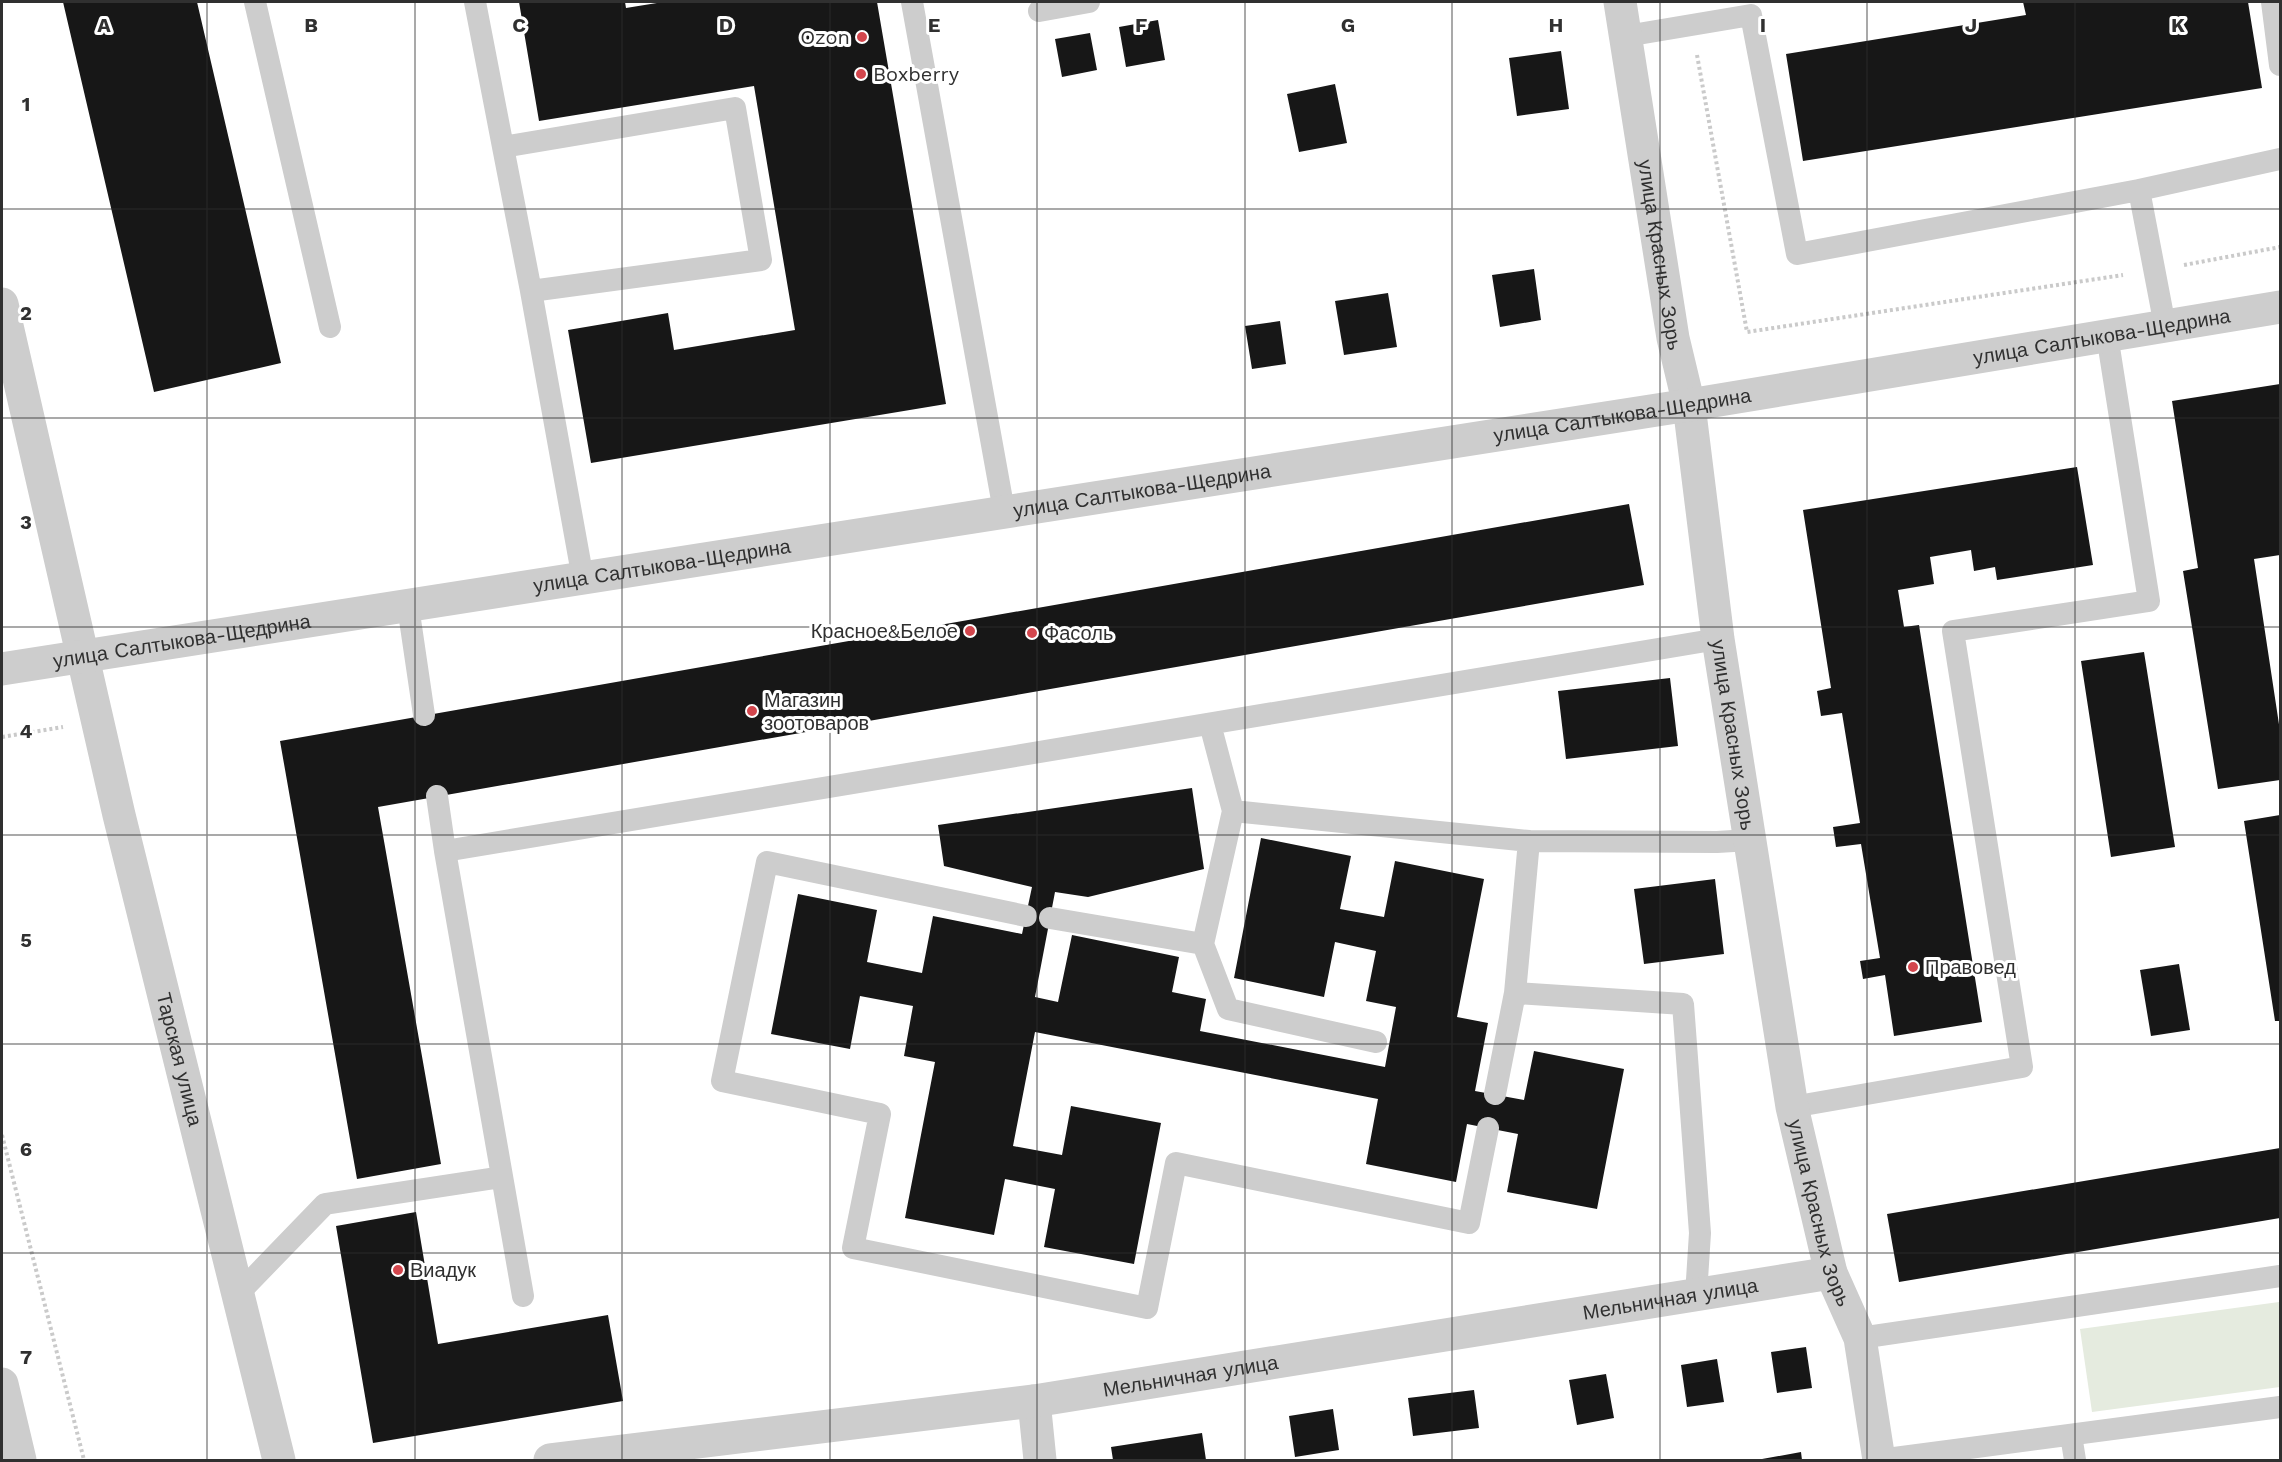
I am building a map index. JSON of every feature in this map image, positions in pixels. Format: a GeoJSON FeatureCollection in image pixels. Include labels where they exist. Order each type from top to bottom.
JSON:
{"type":"FeatureCollection","features":[{"type":"Feature","properties":{"kind":"street","name":"улица Красных Зорь"},"geometry":{"type":"LineString","coordinates":[[1620,2],[1673,338],[1689,405],[1718,639],[1792,1107],[1831,1273],[1860,1338],[1879,1460]]}},
{"type":"Feature","properties":{"kind":"street","name":"Тарская улица"},"geometry":{"type":"LineString","coordinates":[[2,304],[122,826],[279,1461]]}},
{"type":"Feature","properties":{"kind":"street","name":"улица Салтыкова-Щедрина"},"geometry":{"type":"LineString","coordinates":[[2,669],[1689,405],[2280,308]]}},
{"type":"Feature","properties":{"kind":"street","name":"Мельничная улица"},"geometry":{"type":"LineString","coordinates":[[550,1461],[1034,1401],[1831,1273]]}},
{"type":"Feature","properties":{"kind":"street"},"geometry":{"type":"LineString","coordinates":[[2,1384],[20,1461]]}},
{"type":"Feature","properties":{"kind":"street"},"geometry":{"type":"LineString","coordinates":[[1034,1401],[1040,1461]]}},
{"type":"Feature","properties":{"kind":"lane"},"geometry":{"type":"LineString","coordinates":[[255,2],[330,327]]}},
{"type":"Feature","properties":{"kind":"lane"},"geometry":{"type":"LineString","coordinates":[[475,2],[531,291],[583,579]]}},
{"type":"Feature","properties":{"kind":"lane"},"geometry":{"type":"LineString","coordinates":[[912,2],[1004,511]]}},
{"type":"Feature","properties":{"kind":"lane"},"geometry":{"type":"LineString","coordinates":[[1039,10],[1089,2]]}},
{"type":"Feature","properties":{"kind":"lane"},"geometry":{"type":"LineString","coordinates":[[2271,2],[2280,65]]}},
{"type":"Feature","properties":{"kind":"lane"},"geometry":{"type":"LineString","coordinates":[[1626,36],[1750,8],[1797,254],[2139,190],[2280,159]]}},
{"type":"Feature","properties":{"kind":"lane"},"geometry":{"type":"LineString","coordinates":[[502,147],[735,108],[761,260],[531,291]]}},
{"type":"Feature","properties":{"kind":"lane"},"geometry":{"type":"LineString","coordinates":[[2139,190],[2165,326]]}},
{"type":"Feature","properties":{"kind":"lane"},"geometry":{"type":"LineString","coordinates":[[1792,1107],[2022,1067],[1953,631],[2149,601],[2107,335]]}},
{"type":"Feature","properties":{"kind":"lane"},"geometry":{"type":"LineString","coordinates":[[408,606],[424,715]]}},
{"type":"Feature","properties":{"kind":"lane"},"geometry":{"type":"LineString","coordinates":[[445,851],[1718,639]]}},
{"type":"Feature","properties":{"kind":"lane"},"geometry":{"type":"LineString","coordinates":[[1210,724],[1233,811],[1203,944],[1228,1010],[1376,1042]]}},
{"type":"Feature","properties":{"kind":"lane"},"geometry":{"type":"LineString","coordinates":[[437,796],[523,1296]]}},
{"type":"Feature","properties":{"kind":"lane"},"geometry":{"type":"LineString","coordinates":[[1233,811],[1529,841],[1717,842],[1750,840]]}},
{"type":"Feature","properties":{"kind":"lane"},"geometry":{"type":"LineString","coordinates":[[1495,1094],[1515,993],[1529,841]]}},
{"type":"Feature","properties":{"kind":"lane"},"geometry":{"type":"LineString","coordinates":[[1026,916],[767,862],[722,1081],[880,1114],[853,1248],[1147,1308],[1176,1163],[1469,1223],[1488,1128]]}},
{"type":"Feature","properties":{"kind":"lane"},"geometry":{"type":"LineString","coordinates":[[1050,918],[1203,944]]}},
{"type":"Feature","properties":{"kind":"lane"},"geometry":{"type":"LineString","coordinates":[[1515,993],[1683,1004],[1700,1233],[1696,1295]]}},
{"type":"Feature","properties":{"kind":"lane"},"geometry":{"type":"LineString","coordinates":[[237,1295],[325,1204],[502,1177]]}},
{"type":"Feature","properties":{"kind":"lane"},"geometry":{"type":"LineString","coordinates":[[1860,1338],[2280,1276]]}},
{"type":"Feature","properties":{"kind":"lane"},"geometry":{"type":"LineString","coordinates":[[1879,1460],[2280,1407]]}},
{"type":"Feature","properties":{"kind":"lane"},"geometry":{"type":"LineString","coordinates":[[2071,1435],[2075,1461]]}},
{"type":"Feature","properties":{"kind":"path"},"geometry":{"type":"LineString","coordinates":[[2,737],[98,721]]}},
{"type":"Feature","properties":{"kind":"path"},"geometry":{"type":"LineString","coordinates":[[2,1135],[84,1461]]}},
{"type":"Feature","properties":{"kind":"shaded area"},"geometry":{"type":"Polygon","coordinates":[[[2279,1302],[2280,1387],[2092,1412],[2080,1329],[2279,1302]]]}},
{"type":"Feature","properties":{"kind":"building"},"geometry":{"type":"Polygon","coordinates":[[[63,2],[197,2],[281,363],[154,392],[63,2]]]}},
{"type":"Feature","properties":{"kind":"building"},"geometry":{"type":"Polygon","coordinates":[[[519,2],[625,2],[626,8],[663,2],[877,2],[946,404],[591,463],[568,330],[668,313],[674,350],[795,330],[754,86],[539,121],[519,2]]]}},
{"type":"Feature","properties":{"kind":"building"},"geometry":{"type":"Polygon","coordinates":[[[2023,2],[2248,2],[2262,88],[1803,161],[1786,54],[2026,15],[2023,2]]]}},
{"type":"Feature","properties":{"kind":"building"},"geometry":{"type":"Polygon","coordinates":[[[1158,20],[1165,60],[1126,67],[1119,27],[1158,20]]]}},
{"type":"Feature","properties":{"kind":"building"},"geometry":{"type":"Polygon","coordinates":[[[1090,33],[1097,70],[1062,77],[1055,39],[1090,33]]]}},
{"type":"Feature","properties":{"kind":"building"},"geometry":{"type":"Polygon","coordinates":[[[1561,51],[1569,109],[1517,116],[1509,58],[1561,51]]]}},
{"type":"Feature","properties":{"kind":"building"},"geometry":{"type":"Polygon","coordinates":[[[1335,84],[1347,143],[1299,152],[1287,94],[1335,84]]]}},
{"type":"Feature","properties":{"kind":"building"},"geometry":{"type":"Polygon","coordinates":[[[1534,269],[1541,320],[1500,327],[1492,275],[1534,269]]]}},
{"type":"Feature","properties":{"kind":"building"},"geometry":{"type":"Polygon","coordinates":[[[1388,293],[1397,347],[1344,355],[1335,301],[1388,293]]]}},
{"type":"Feature","properties":{"kind":"building"},"geometry":{"type":"Polygon","coordinates":[[[1280,321],[1286,364],[1252,369],[1245,326],[1280,321]]]}},
{"type":"Feature","properties":{"kind":"building"},"geometry":{"type":"Polygon","coordinates":[[[2280,384],[2280,555],[2254,559],[2280,731],[2280,780],[2218,789],[2183,571],[2198,568],[2172,401],[2280,384]]]}},
{"type":"Feature","properties":{"kind":"building"},"geometry":{"type":"Polygon","coordinates":[[[2077,467],[2093,565],[1997,580],[1995,567],[1974,571],[1971,550],[1930,557],[1934,584],[1898,590],[1904,627],[1919,625],[1982,1022],[1894,1036],[1885,975],[1863,979],[1860,961],[1880,958],[1861,844],[1836,847],[1833,827],[1860,823],[1842,713],[1821,716],[1817,691],[1831,688],[1803,510],[2077,467]]]}},
{"type":"Feature","properties":{"kind":"building"},"geometry":{"type":"Polygon","coordinates":[[[1629,504],[1644,585],[378,807],[441,1164],[357,1179],[280,741],[1629,504]]]}},
{"type":"Feature","properties":{"kind":"building"},"geometry":{"type":"Polygon","coordinates":[[[2144,652],[2175,847],[2111,857],[2081,661],[2144,652]]]}},
{"type":"Feature","properties":{"kind":"building"},"geometry":{"type":"Polygon","coordinates":[[[1670,678],[1678,746],[1566,759],[1558,691],[1670,678]]]}},
{"type":"Feature","properties":{"kind":"building"},"geometry":{"type":"Polygon","coordinates":[[[1192,788],[1204,869],[1088,897],[1055,892],[1035,997],[1058,1002],[1072,935],[1179,957],[1172,992],[1206,999],[1200,1031],[1385,1067],[1396,1007],[1366,1001],[1376,951],[1335,942],[1324,997],[1234,978],[1261,838],[1351,856],[1340,909],[1384,917],[1395,861],[1484,879],[1457,1017],[1488,1023],[1475,1091],[1524,1100],[1534,1051],[1624,1069],[1597,1209],[1507,1192],[1518,1134],[1467,1124],[1456,1182],[1366,1164],[1378,1099],[1035,1032],[1013,1146],[1062,1155],[1071,1106],[1161,1123],[1134,1264],[1044,1247],[1055,1189],[1005,1179],[994,1235],[905,1218],[935,1062],[904,1056],[913,1006],[860,996],[850,1049],[771,1034],[798,894],[877,910],[867,962],[922,973],[933,916],[1022,934],[1032,887],[944,866],[938,825],[1192,788]]]}},
{"type":"Feature","properties":{"kind":"building"},"geometry":{"type":"Polygon","coordinates":[[[2280,815],[2280,1021],[2275,1021],[2244,821],[2280,815]]]}},
{"type":"Feature","properties":{"kind":"building"},"geometry":{"type":"Polygon","coordinates":[[[1715,879],[1724,954],[1644,964],[1634,889],[1715,879]]]}},
{"type":"Feature","properties":{"kind":"building"},"geometry":{"type":"Polygon","coordinates":[[[2179,964],[2190,1030],[2151,1036],[2140,970],[2179,964]]]}},
{"type":"Feature","properties":{"kind":"building"},"geometry":{"type":"Polygon","coordinates":[[[2280,1148],[2280,1218],[1899,1282],[1887,1214],[2280,1148]]]}},
{"type":"Feature","properties":{"kind":"building"},"geometry":{"type":"Polygon","coordinates":[[[416,1212],[438,1344],[608,1315],[623,1401],[373,1443],[336,1226],[416,1212]]]}},
{"type":"Feature","properties":{"kind":"building"},"geometry":{"type":"Polygon","coordinates":[[[1806,1347],[1812,1388],[1777,1393],[1771,1352],[1806,1347]]]}},
{"type":"Feature","properties":{"kind":"building"},"geometry":{"type":"Polygon","coordinates":[[[1717,1359],[1724,1402],[1687,1407],[1681,1365],[1717,1359]]]}},
{"type":"Feature","properties":{"kind":"building"},"geometry":{"type":"Polygon","coordinates":[[[1606,1374],[1614,1418],[1577,1425],[1569,1380],[1606,1374]]]}},
{"type":"Feature","properties":{"kind":"building"},"geometry":{"type":"Polygon","coordinates":[[[1474,1390],[1479,1428],[1413,1436],[1408,1398],[1474,1390]]]}},
{"type":"Feature","properties":{"kind":"building"},"geometry":{"type":"Polygon","coordinates":[[[1333,1409],[1339,1450],[1295,1457],[1289,1416],[1333,1409]]]}},
{"type":"Feature","properties":{"kind":"building"},"geometry":{"type":"Polygon","coordinates":[[[1202,1433],[1206,1460],[1113,1460],[1111,1447],[1202,1433]]]}},
{"type":"Feature","properties":{"kind":"building"},"geometry":{"type":"Polygon","coordinates":[[[1801,1452],[1802,1460],[1762,1460],[1762,1459],[1801,1452]]]}},
{"type":"Feature","properties":{"kind":"place","name":"Ozon"},"geometry":{"type":"Point","coordinates":[862,37]}},
{"type":"Feature","properties":{"kind":"place","name":"Boxberry"},"geometry":{"type":"Point","coordinates":[861,74]}},
{"type":"Feature","properties":{"kind":"place","name":"Красное&Белое"},"geometry":{"type":"Point","coordinates":[970,631]}},
{"type":"Feature","properties":{"kind":"place","name":"Фасоль"},"geometry":{"type":"Point","coordinates":[1032,633]}},
{"type":"Feature","properties":{"kind":"place","name":"Магазин зоотоваров"},"geometry":{"type":"Point","coordinates":[752,711]}},
{"type":"Feature","properties":{"kind":"place","name":"Правовед"},"geometry":{"type":"Point","coordinates":[1913,967]}},
{"type":"Feature","properties":{"kind":"place","name":"Виадук"},"geometry":{"type":"Point","coordinates":[398,1270]}}]}
